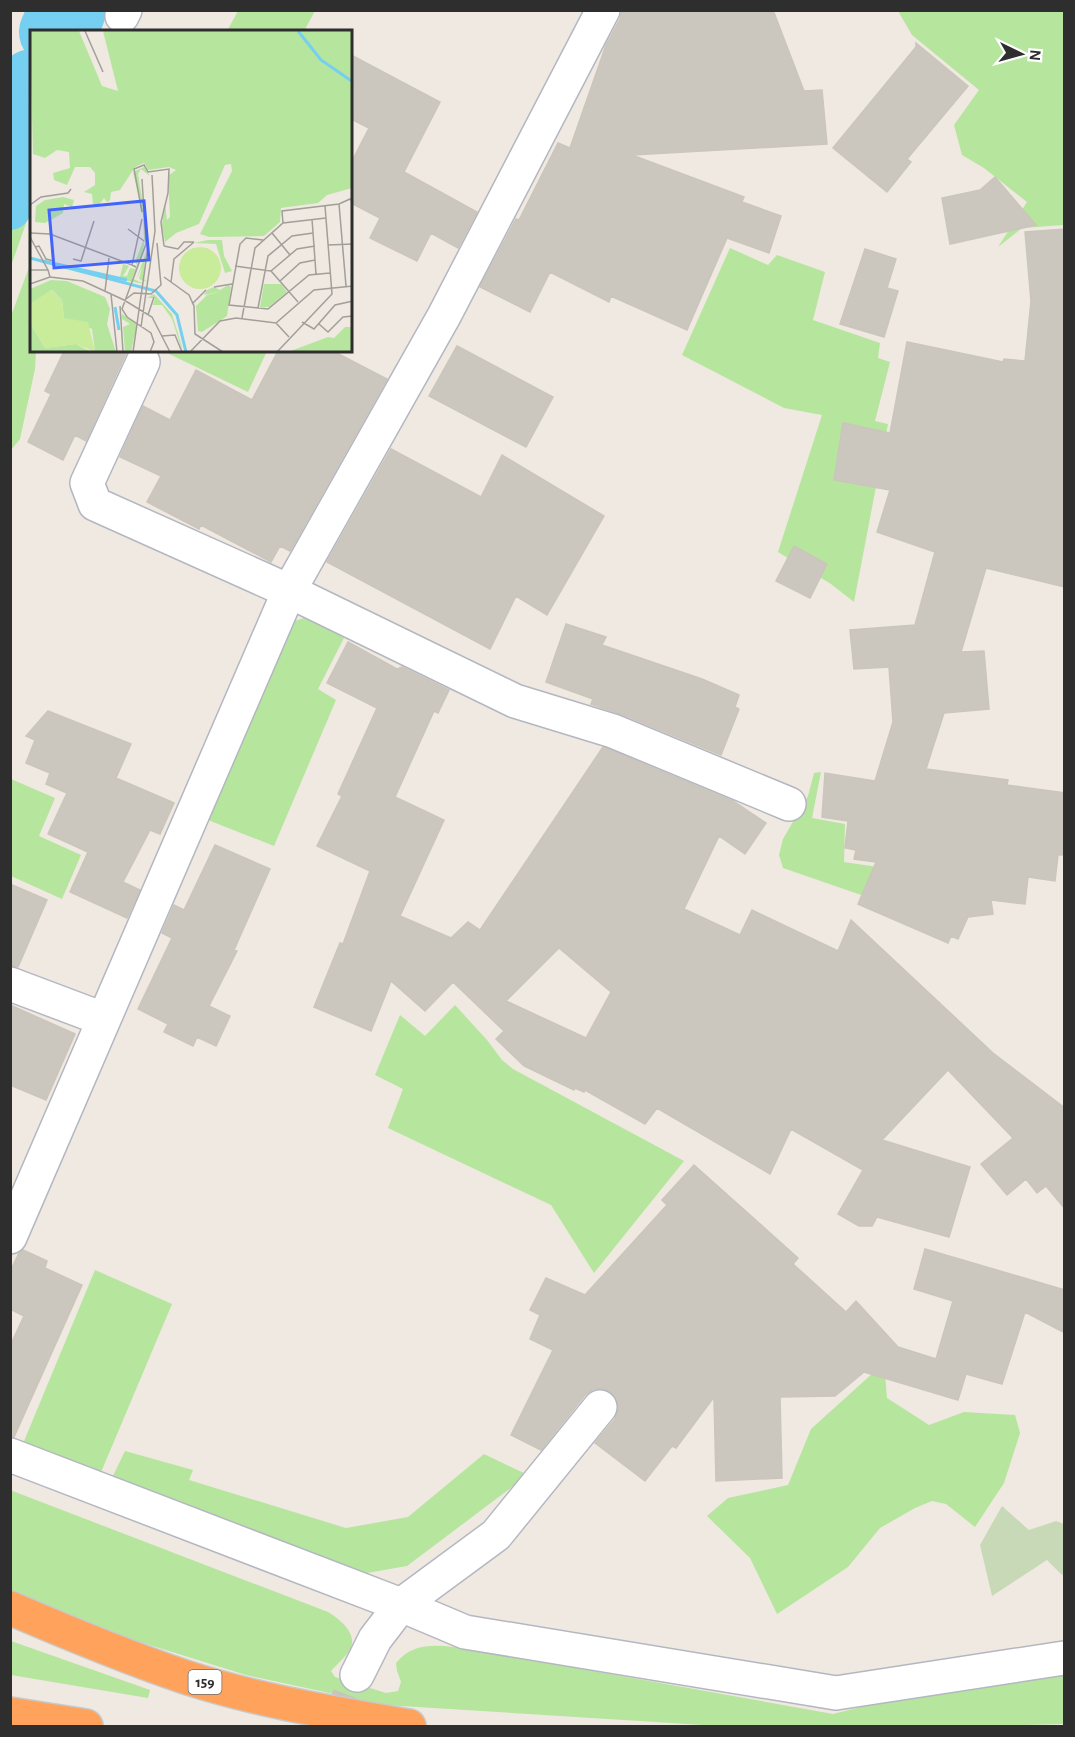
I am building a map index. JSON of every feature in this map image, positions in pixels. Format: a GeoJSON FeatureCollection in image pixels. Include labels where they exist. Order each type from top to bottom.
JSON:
{"type":"FeatureCollection","features":[{"type":"Feature","properties":{"kind":"highway","name":"159"},"geometry":{"type":"LineString","coordinates":[[10,1608],[84,1640],[186,1677],[296,1707],[409,1726]]}},
{"type":"Feature","properties":{"kind":"highway"},"geometry":{"type":"LineString","coordinates":[[10,1714],[86,1726]]}},
{"type":"Feature","properties":{"kind":"street"},"geometry":{"type":"LineString","coordinates":[[10,1237],[289,591],[444,316],[603,10]]}},
{"type":"Feature","properties":{"kind":"street"},"geometry":{"type":"LineString","coordinates":[[143,362],[87,483],[95,504],[289,591],[515,701],[613,731],[789,804]]}},
{"type":"Feature","properties":{"kind":"street"},"geometry":{"type":"LineString","coordinates":[[10,984],[103,1019]]}},
{"type":"Feature","properties":{"kind":"street"},"geometry":{"type":"LineString","coordinates":[[357,1675],[375,1639],[401,1605],[496,1535],[600,1407]]}},
{"type":"Feature","properties":{"kind":"street"},"geometry":{"type":"LineString","coordinates":[[10,1455],[401,1605],[465,1632],[836,1693],[1065,1658]]}},
{"type":"Feature","properties":{"kind":"green space"},"geometry":{"type":"Polygon","coordinates":[[[238,10],[315,11],[305,30],[228,30],[238,10]]]}},
{"type":"Feature","properties":{"kind":"green space"},"geometry":{"type":"Polygon","coordinates":[[[90,11],[108,11],[99,30],[83,30],[90,11]]]}},
{"type":"Feature","properties":{"kind":"green space"},"geometry":{"type":"Polygon","coordinates":[[[898,11],[1064,11],[1064,225],[1022,228],[998,247],[1027,202],[984,168],[962,155],[954,125],[979,90],[912,35],[898,11]]]}},
{"type":"Feature","properties":{"kind":"green space"},"geometry":{"type":"Polygon","coordinates":[[[30,170],[30,212],[11,266],[11,223],[30,170]]]}},
{"type":"Feature","properties":{"kind":"green space"},"geometry":{"type":"Polygon","coordinates":[[[730,248],[768,265],[777,255],[825,272],[813,320],[880,343],[878,358],[890,362],[875,421],[888,424],[854,602],[831,584],[778,552],[822,415],[784,408],[682,355],[730,248]]]}},
{"type":"Feature","properties":{"kind":"green space"},"geometry":{"type":"Polygon","coordinates":[[[30,265],[30,352],[36,352],[35,369],[20,439],[11,450],[11,316],[30,265]]]}},
{"type":"Feature","properties":{"kind":"green space"},"geometry":{"type":"Polygon","coordinates":[[[165,352],[267,352],[248,392],[165,352]]]}},
{"type":"Feature","properties":{"kind":"green space"},"geometry":{"type":"Polygon","coordinates":[[[307,617],[345,636],[318,689],[336,700],[274,846],[203,818],[291,622],[307,617]]]}},
{"type":"Feature","properties":{"kind":"green space"},"geometry":{"type":"Polygon","coordinates":[[[821,772],[812,818],[845,824],[844,862],[932,875],[867,897],[783,868],[779,855],[783,839],[808,796],[814,773],[821,772]]]}},
{"type":"Feature","properties":{"kind":"green space"},"geometry":{"type":"Polygon","coordinates":[[[11,779],[55,798],[39,836],[81,855],[62,899],[11,876],[11,779]]]}},
{"type":"Feature","properties":{"kind":"green space"},"geometry":{"type":"Polygon","coordinates":[[[455,1005],[502,1060],[513,1069],[684,1161],[594,1273],[551,1205],[388,1128],[403,1089],[375,1075],[400,1015],[425,1036],[455,1005]]]}},
{"type":"Feature","properties":{"kind":"green space"},"geometry":{"type":"Polygon","coordinates":[[[95,1270],[172,1304],[99,1477],[22,1446],[95,1270]]]}},
{"type":"Feature","properties":{"kind":"green space"},"geometry":{"type":"Polygon","coordinates":[[[884,1363],[887,1398],[929,1425],[964,1412],[1015,1415],[1020,1433],[1004,1483],[975,1527],[946,1504],[932,1501],[915,1508],[880,1528],[848,1567],[777,1614],[750,1558],[707,1516],[728,1498],[788,1485],[811,1429],[884,1363]]]}},
{"type":"Feature","properties":{"kind":"green space"},"geometry":{"type":"Polygon","coordinates":[[[125,1451],[193,1470],[189,1480],[346,1528],[408,1517],[484,1454],[528,1475],[407,1566],[367,1573],[323,1565],[111,1480],[125,1451]]]}},
{"type":"Feature","properties":{"kind":"green space"},"geometry":{"type":"Polygon","coordinates":[[[10,1490],[328,1612],[346,1626],[352,1641],[347,1653],[331,1671],[335,1677],[386,1693],[398,1691],[401,1682],[396,1663],[412,1650],[430,1646],[471,1649],[833,1714],[865,1706],[1064,1674],[1064,1724],[719,1726],[385,1705],[246,1675],[98,1629],[11,1590],[10,1490]]]}},
{"type":"Feature","properties":{"kind":"green space"},"geometry":{"type":"Polygon","coordinates":[[[1002,1506],[1029,1530],[1056,1521],[1064,1524],[1064,1573],[1062,1575],[1047,1560],[992,1596],[980,1545],[1002,1506]]]}},
{"type":"Feature","properties":{"kind":"green space"},"geometry":{"type":"Polygon","coordinates":[[[11,1641],[150,1690],[148,1698],[11,1675],[11,1641]]]}},
{"type":"Feature","properties":{"kind":"building"},"geometry":{"type":"Polygon","coordinates":[[[622,10],[773,10],[804,91],[822,90],[827,144],[632,155],[744,197],[742,202],[781,216],[769,253],[727,238],[687,330],[611,296],[609,302],[550,272],[530,312],[480,287],[516,219],[519,220],[558,143],[570,148],[606,45],[620,19],[622,10]]]}},
{"type":"Feature","properties":{"kind":"building"},"geometry":{"type":"Polygon","coordinates":[[[916,43],[968,86],[907,159],[911,162],[887,192],[833,148],[916,47],[916,43]]]}},
{"type":"Feature","properties":{"kind":"building"},"geometry":{"type":"Polygon","coordinates":[[[352,56],[440,102],[404,172],[477,212],[458,248],[431,233],[417,261],[370,238],[380,218],[352,204],[352,161],[369,128],[352,120],[352,56]]]}},
{"type":"Feature","properties":{"kind":"building"},"geometry":{"type":"Polygon","coordinates":[[[995,177],[1036,225],[950,244],[942,198],[980,190],[995,177]]]}},
{"type":"Feature","properties":{"kind":"building"},"geometry":{"type":"Polygon","coordinates":[[[1065,229],[1065,587],[986,568],[961,652],[984,651],[989,709],[944,713],[926,769],[1008,780],[1007,785],[1065,793],[1065,835],[1062,855],[1058,855],[1055,881],[1028,877],[1025,904],[991,900],[993,914],[968,917],[958,939],[951,936],[948,943],[858,904],[876,862],[854,859],[856,850],[845,848],[848,821],[822,817],[825,773],[875,781],[893,722],[889,667],[854,669],[850,630],[915,625],[935,552],[877,532],[890,490],[834,480],[843,423],[890,433],[907,342],[1003,362],[1004,359],[1025,361],[1031,301],[1025,232],[1065,229]]]}},
{"type":"Feature","properties":{"kind":"building"},"geometry":{"type":"Polygon","coordinates":[[[865,249],[896,259],[887,288],[898,291],[884,337],[840,324],[865,249]]]}},
{"type":"Feature","properties":{"kind":"building"},"geometry":{"type":"Polygon","coordinates":[[[457,346],[553,397],[526,447],[429,396],[457,346]]]}},
{"type":"Feature","properties":{"kind":"building"},"geometry":{"type":"Polygon","coordinates":[[[64,352],[127,352],[86,441],[75,435],[63,460],[28,442],[51,394],[45,391],[64,352]]]}},
{"type":"Feature","properties":{"kind":"building"},"geometry":{"type":"Polygon","coordinates":[[[277,352],[335,352],[387,379],[290,551],[280,546],[271,562],[201,525],[199,529],[147,502],[161,476],[120,457],[143,406],[170,420],[196,370],[252,400],[277,352]]]}},
{"type":"Feature","properties":{"kind":"building"},"geometry":{"type":"Polygon","coordinates":[[[391,449],[481,497],[502,455],[604,516],[547,615],[516,596],[490,649],[327,562],[391,449]]]}},
{"type":"Feature","properties":{"kind":"building"},"geometry":{"type":"Polygon","coordinates":[[[794,546],[827,564],[810,598],[776,581],[794,546]]]}},
{"type":"Feature","properties":{"kind":"building"},"geometry":{"type":"Polygon","coordinates":[[[566,624],[606,637],[602,645],[702,679],[739,695],[735,707],[739,709],[721,755],[624,715],[591,704],[593,699],[546,682],[566,624]]]}},
{"type":"Feature","properties":{"kind":"building"},"geometry":{"type":"Polygon","coordinates":[[[348,642],[397,669],[402,667],[449,690],[438,713],[434,711],[395,797],[444,820],[400,916],[451,938],[468,922],[480,930],[603,747],[733,801],[766,823],[745,854],[719,836],[684,909],[740,935],[752,910],[838,951],[851,920],[993,1053],[1065,1108],[1065,1209],[1046,1186],[1037,1193],[1026,1179],[1007,1195],[981,1164],[1013,1138],[948,1070],[882,1140],[970,1167],[949,1237],[877,1217],[872,1226],[859,1226],[838,1214],[863,1170],[791,1129],[770,1174],[657,1108],[645,1124],[585,1090],[584,1092],[575,1088],[574,1090],[524,1066],[496,1039],[504,1031],[453,982],[425,1011],[391,981],[371,1031],[314,1007],[340,943],[343,944],[370,871],[317,846],[342,796],[338,794],[377,708],[327,683],[348,642]],[[559,948],[506,1001],[586,1038],[611,992],[559,948]]]}},
{"type":"Feature","properties":{"kind":"building"},"geometry":{"type":"Polygon","coordinates":[[[48,711],[131,744],[116,778],[174,803],[160,834],[150,830],[123,882],[140,890],[127,918],[70,892],[88,852],[48,834],[67,793],[46,784],[50,773],[26,763],[35,740],[26,736],[48,711]]]}},
{"type":"Feature","properties":{"kind":"building"},"geometry":{"type":"Polygon","coordinates":[[[215,845],[270,869],[234,950],[237,951],[209,1006],[230,1016],[216,1046],[197,1037],[193,1046],[164,1032],[168,1024],[138,1009],[172,938],[162,933],[174,905],[184,910],[215,845]]]}},
{"type":"Feature","properties":{"kind":"building"},"geometry":{"type":"Polygon","coordinates":[[[10,884],[47,900],[18,967],[10,966],[10,884]]]}},
{"type":"Feature","properties":{"kind":"building"},"geometry":{"type":"Polygon","coordinates":[[[10,1005],[75,1034],[46,1100],[10,1085],[10,1005]]]}},
{"type":"Feature","properties":{"kind":"building"},"geometry":{"type":"Polygon","coordinates":[[[694,1165],[798,1258],[793,1264],[846,1312],[856,1301],[898,1347],[936,1359],[953,1301],[914,1289],[925,1249],[1065,1290],[1065,1333],[1025,1312],[1002,1384],[966,1374],[958,1400],[864,1372],[835,1396],[780,1397],[782,1478],[716,1481],[714,1397],[676,1448],[672,1446],[645,1481],[595,1443],[615,1419],[618,1411],[617,1400],[611,1392],[604,1389],[594,1389],[585,1395],[541,1450],[511,1435],[553,1350],[530,1339],[540,1315],[530,1310],[546,1278],[585,1295],[667,1205],[662,1200],[694,1165]]]}},
{"type":"Feature","properties":{"kind":"building"},"geometry":{"type":"Polygon","coordinates":[[[23,1250],[47,1261],[45,1268],[82,1285],[14,1437],[10,1437],[10,1346],[24,1316],[10,1309],[10,1272],[19,1253],[23,1250]]]}},
{"type":"Feature","properties":{"kind":"waterway"},"geometry":{"type":"LineString","coordinates":[[55,30],[64,10]]}},
{"type":"Feature","properties":{"kind":"waterway"},"geometry":{"type":"LineString","coordinates":[[79,30],[86,10]]}},
{"type":"Feature","properties":{"kind":"waterway"},"geometry":{"type":"LineString","coordinates":[[10,132],[30,88]]}},
{"type":"Feature","properties":{"kind":"waterway"},"geometry":{"type":"LineString","coordinates":[[10,209],[30,159]]}},
{"type":"Feature","properties":{"kind":"tunnel"},"geometry":{"type":"LineString","coordinates":[[337,1726],[357,1675]]}}]}
